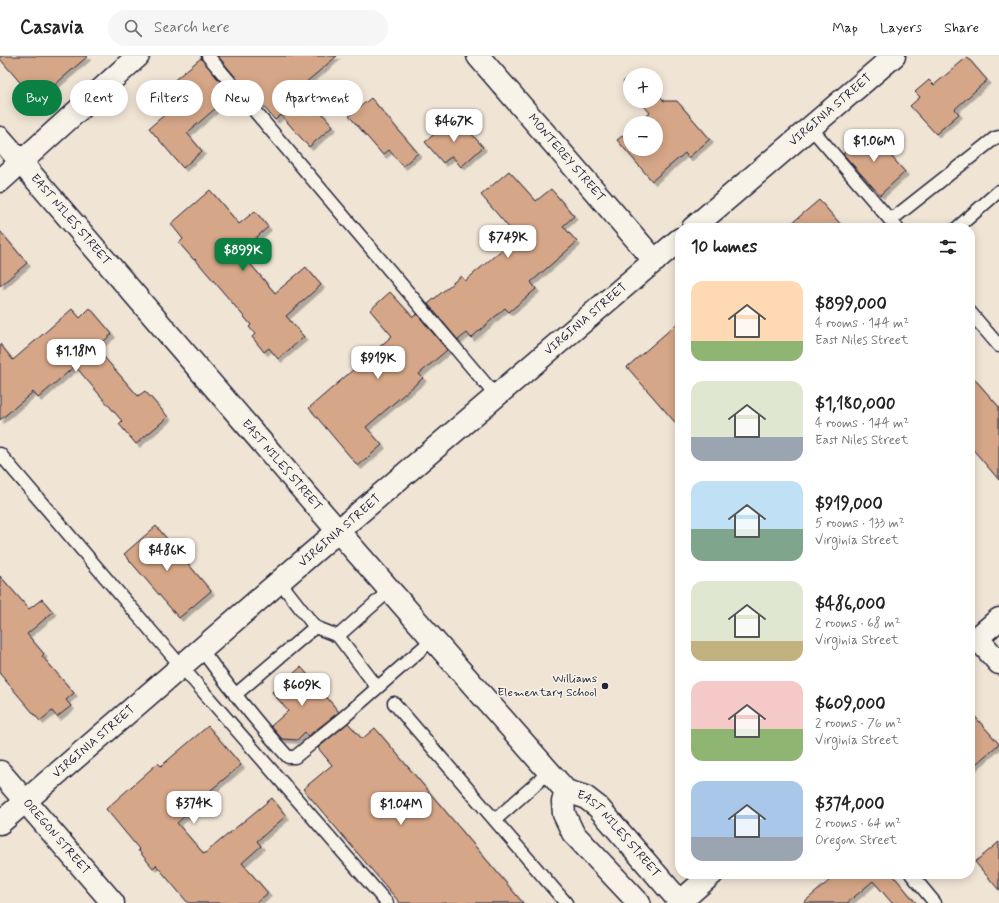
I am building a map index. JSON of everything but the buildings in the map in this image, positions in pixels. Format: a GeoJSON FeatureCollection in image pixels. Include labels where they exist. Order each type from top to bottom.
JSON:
{"type":"FeatureCollection","features":[{"type":"Feature","properties":{"kind":"street"},"geometry":{"type":"LineString","coordinates":[[0,181],[138,56]]}},
{"type":"Feature","properties":{"kind":"street","name":"MONTEREY STREET"},"geometry":{"type":"LineString","coordinates":[[478,56],[655,260]]}},
{"type":"Feature","properties":{"kind":"street","name":"VIRGINIA STREET"},"geometry":{"type":"LineString","coordinates":[[699,223],[894,56]]}},
{"type":"Feature","properties":{"kind":"street","name":"EAST NILES STREET"},"geometry":{"type":"LineString","coordinates":[[0,138],[338,531],[549,772],[566,791],[585,797],[598,807],[681,902]]}},
{"type":"Feature","properties":{"kind":"street","name":"VIRGINIA STREET"},"geometry":{"type":"LineString","coordinates":[[0,823],[338,531],[675,243]]}},
{"type":"Feature","properties":{"kind":"street"},"geometry":{"type":"LineString","coordinates":[[975,639],[999,619]]}},
{"type":"Feature","properties":{"kind":"street"},"geometry":{"type":"LineString","coordinates":[[975,643],[999,663]]}},
{"type":"Feature","properties":{"kind":"street","name":"OREGON STREET"},"geometry":{"type":"LineString","coordinates":[[0,772],[113,903]]}},
{"type":"Feature","properties":{"kind":"street","name":"EAST NILES STREET"},"geometry":{"type":"LineString","coordinates":[[566,791],[563,802],[564,814],[573,833],[639,903]]}},
{"type":"Feature","properties":{"kind":"street"},"geometry":{"type":"LineString","coordinates":[[681,902],[706,879]]}},
{"type":"Feature","properties":{"kind":"lane"},"geometry":{"type":"LineString","coordinates":[[208,56],[496,396]]}},
{"type":"Feature","properties":{"kind":"lane"},"geometry":{"type":"LineString","coordinates":[[811,128],[893,223]]}},
{"type":"Feature","properties":{"kind":"lane"},"geometry":{"type":"LineString","coordinates":[[895,223],[995,138],[999,137]]}},
{"type":"Feature","properties":{"kind":"lane"},"geometry":{"type":"LineString","coordinates":[[963,223],[999,191]]}},
{"type":"Feature","properties":{"kind":"lane"},"geometry":{"type":"LineString","coordinates":[[975,318],[999,346]]}},
{"type":"Feature","properties":{"kind":"lane"},"geometry":{"type":"LineString","coordinates":[[0,454],[387,903]]}},
{"type":"Feature","properties":{"kind":"lane"},"geometry":{"type":"LineString","coordinates":[[280,582],[315,627],[338,636],[377,687]]}},
{"type":"Feature","properties":{"kind":"lane"},"geometry":{"type":"LineString","coordinates":[[338,636],[390,590]]}},
{"type":"Feature","properties":{"kind":"lane"},"geometry":{"type":"LineString","coordinates":[[235,695],[315,627]]}},
{"type":"Feature","properties":{"kind":"lane"},"geometry":{"type":"LineString","coordinates":[[201,649],[258,723],[288,757],[295,757],[433,639]]}},
{"type":"Feature","properties":{"kind":"lane"},"geometry":{"type":"LineString","coordinates":[[394,703],[566,903]]}},
{"type":"Feature","properties":{"kind":"lane"},"geometry":{"type":"LineString","coordinates":[[242,736],[258,723]]}},
{"type":"Feature","properties":{"kind":"lane"},"geometry":{"type":"LineString","coordinates":[[495,820],[549,772]]}},
{"type":"Feature","properties":{"kind":"lane"},"geometry":{"type":"LineString","coordinates":[[915,879],[935,903]]}},
{"type":"Feature","properties":{"kind":"place","name":"Williams Elementary School"},"geometry":{"type":"Point","coordinates":[605,686]}}]}
